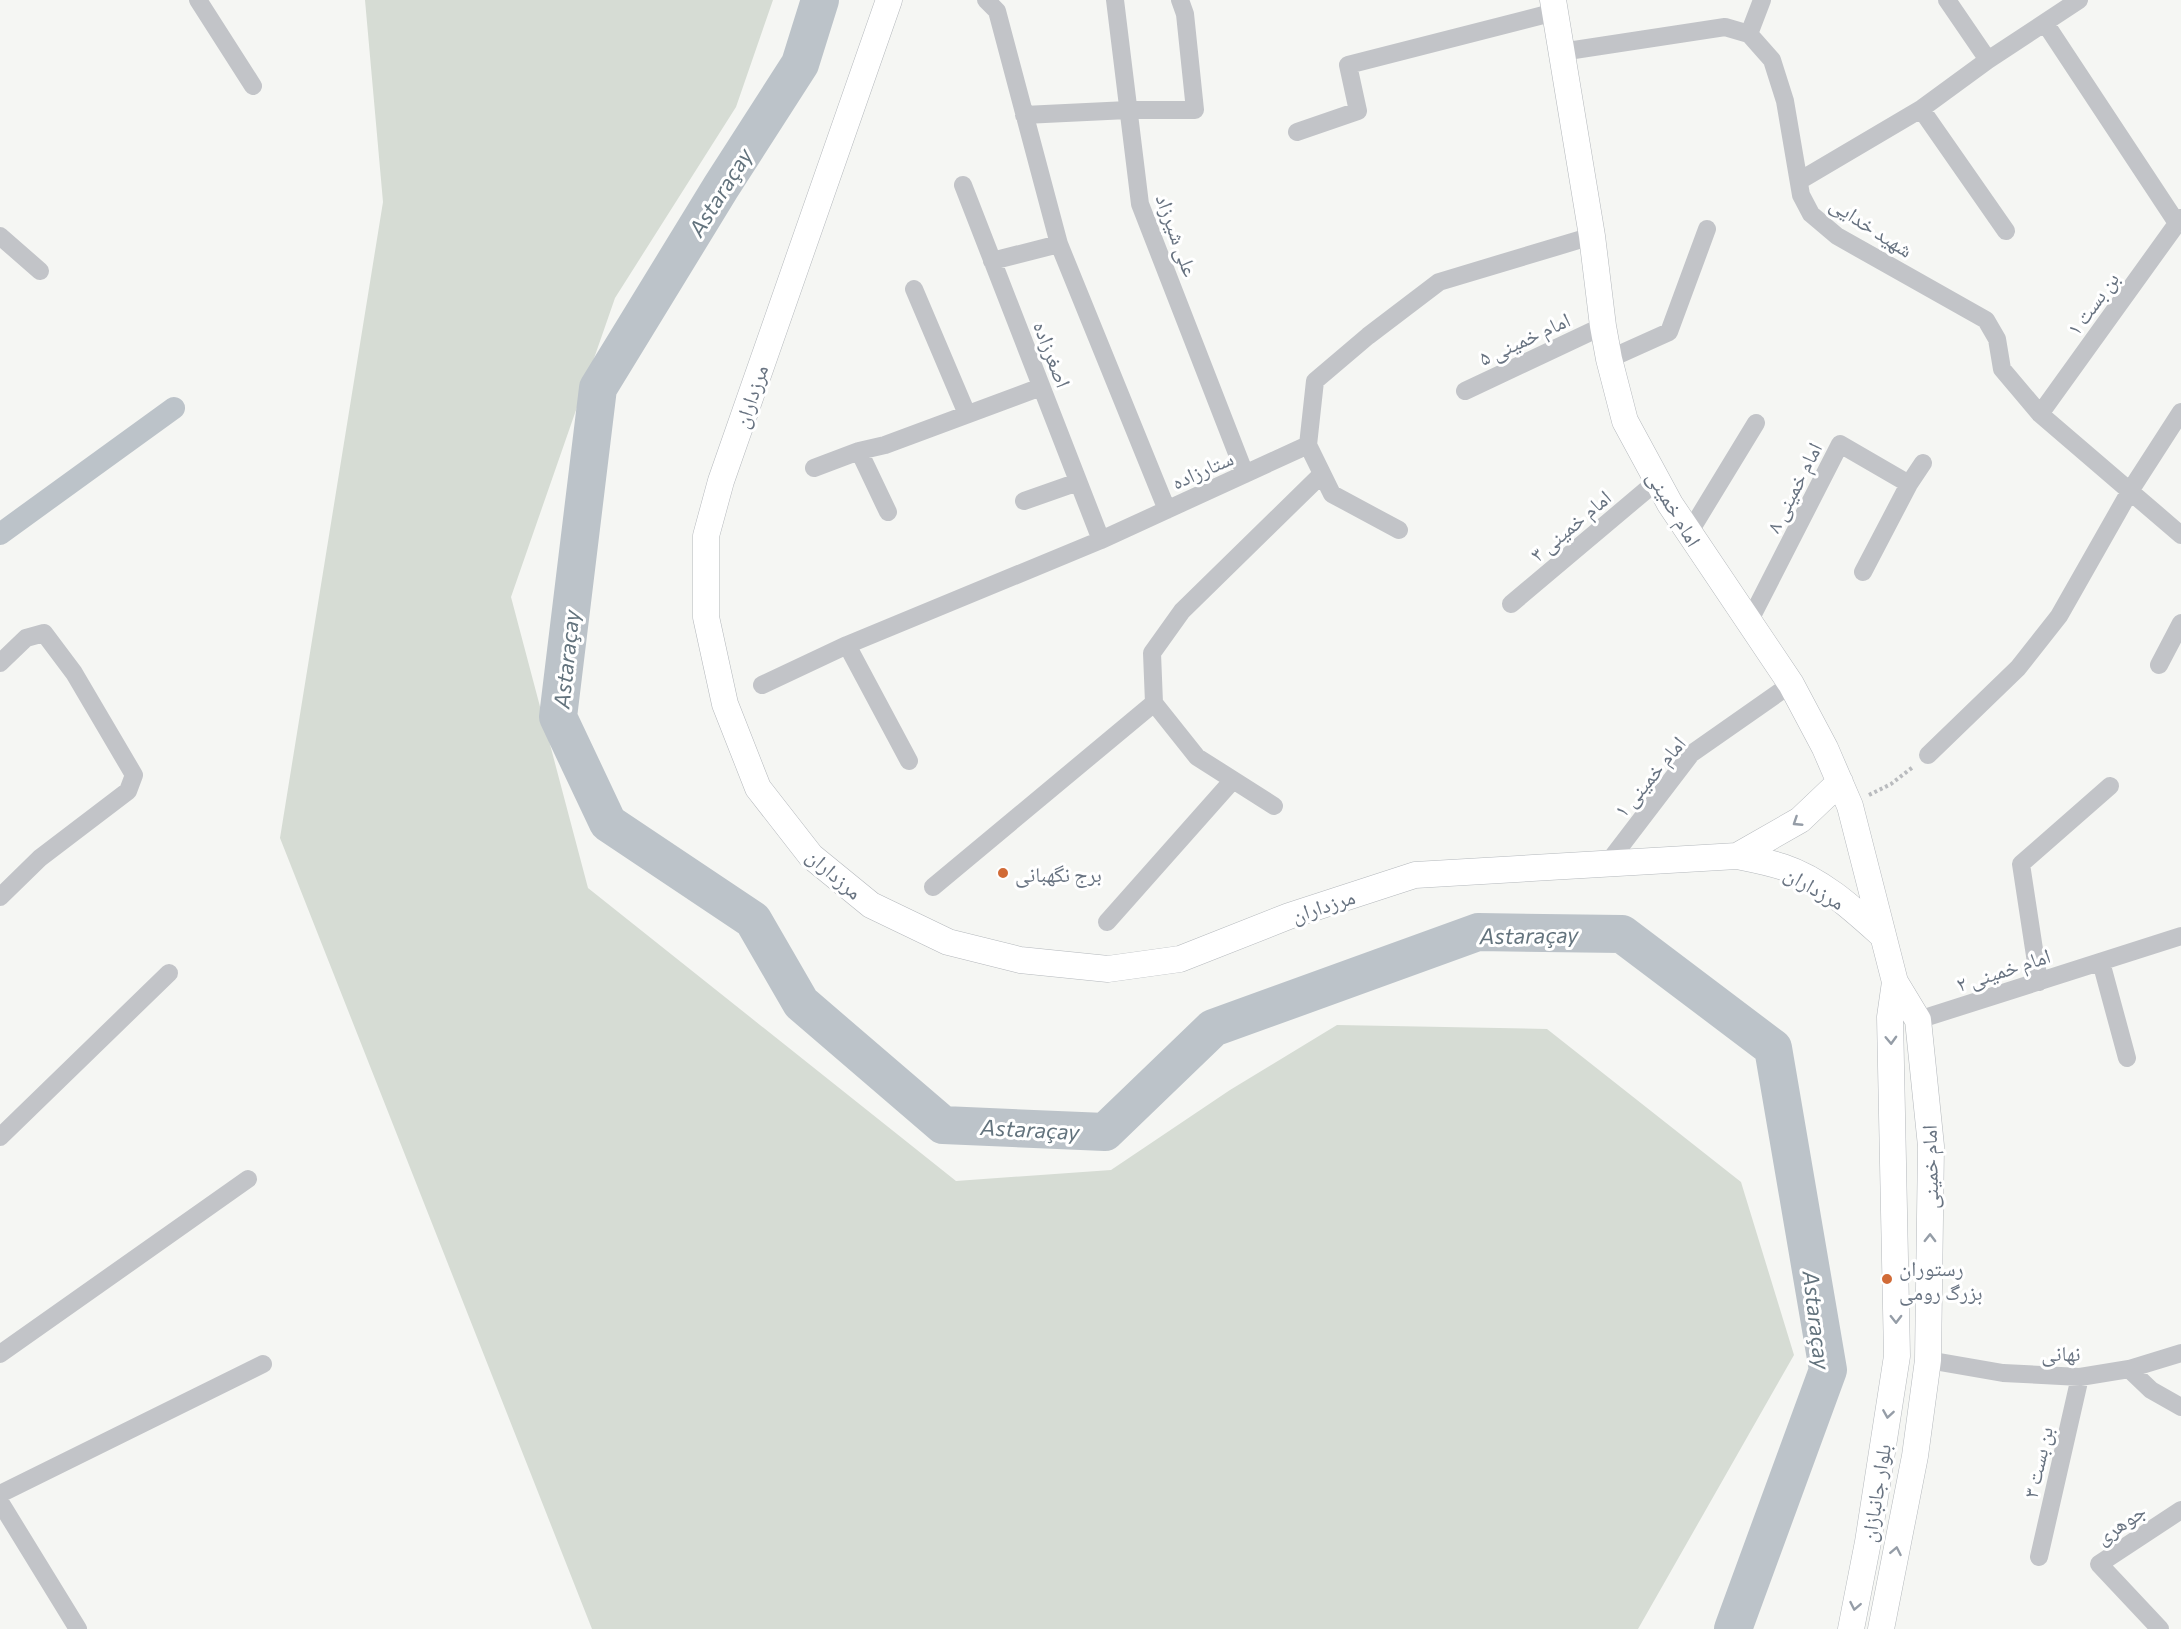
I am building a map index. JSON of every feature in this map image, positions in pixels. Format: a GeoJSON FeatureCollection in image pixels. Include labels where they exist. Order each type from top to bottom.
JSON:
{"type":"FeatureCollection","features":[{"type":"Feature","properties":{"kind":"street"},"geometry":{"type":"LineString","coordinates":[[198,0],[254,86]]}},
{"type":"Feature","properties":{"kind":"street","name":"مرزداران"},"geometry":{"type":"LineString","coordinates":[[889,0],[721,481],[706,536],[706,617],[725,704],[758,788],[811,856],[871,905],[948,942],[1020,960],[1108,969],[1180,959],[1288,916],[1415,875],[1737,856],[1784,867],[1810,879],[1835,894],[1883,936]]}},
{"type":"Feature","properties":{"kind":"street"},"geometry":{"type":"LineString","coordinates":[[986,0],[997,11],[1059,244],[1167,510]]}},
{"type":"Feature","properties":{"kind":"street","name":"علی شیرزاد"},"geometry":{"type":"LineString","coordinates":[[1115,0],[1140,204],[1245,474]]}},
{"type":"Feature","properties":{"kind":"street"},"geometry":{"type":"LineString","coordinates":[[1024,115],[1128,110],[1195,110],[1185,14],[1180,0]]}},
{"type":"Feature","properties":{"kind":"street"},"geometry":{"type":"LineString","coordinates":[[1561,52],[1725,27],[1749,34],[1762,0]]}},
{"type":"Feature","properties":{"kind":"street"},"geometry":{"type":"LineString","coordinates":[[1947,0],[1988,60]]}},
{"type":"Feature","properties":{"kind":"street"},"geometry":{"type":"LineString","coordinates":[[1799,181],[1921,109],[1988,60],[2079,0]]}},
{"type":"Feature","properties":{"kind":"street"},"geometry":{"type":"LineString","coordinates":[[1297,132],[1358,111],[1348,65],[1554,6]]}},
{"type":"Feature","properties":{"kind":"street","name":"امام خمینی"},"geometry":{"type":"LineString","coordinates":[[1554,6],[1592,236],[1603,326],[1625,421],[1657,481],[1689,533],[1791,684],[1825,748],[1850,806],[1895,982],[1918,1020],[1931,1146],[1928,1360]]}},
{"type":"Feature","properties":{"kind":"street"},"geometry":{"type":"LineString","coordinates":[[2045,22],[2179,220]]}},
{"type":"Feature","properties":{"kind":"street","name":"شهید خدایی"},"geometry":{"type":"LineString","coordinates":[[1749,34],[1772,60],[1785,101],[1801,195],[1811,214],[1837,236],[1986,320],[1997,339],[2002,369],[2040,414],[2181,535]]}},
{"type":"Feature","properties":{"kind":"street"},"geometry":{"type":"LineString","coordinates":[[1921,109],[2006,231]]}},
{"type":"Feature","properties":{"kind":"street","name":"اصغرزاده"},"geometry":{"type":"LineString","coordinates":[[963,185],[1101,540]]}},
{"type":"Feature","properties":{"kind":"street","name":"بن بست ۱"},"geometry":{"type":"LineString","coordinates":[[2040,414],[2179,220]]}},
{"type":"Feature","properties":{"kind":"street"},"geometry":{"type":"LineString","coordinates":[[1609,359],[1669,332],[1707,229]]}},
{"type":"Feature","properties":{"kind":"street"},"geometry":{"type":"LineString","coordinates":[[0,236],[40,271]]}},
{"type":"Feature","properties":{"kind":"street"},"geometry":{"type":"LineString","coordinates":[[1399,530],[1332,494],[1308,445],[1315,381],[1368,336],[1439,282],[1592,236]]}},
{"type":"Feature","properties":{"kind":"street"},"geometry":{"type":"LineString","coordinates":[[992,261],[1059,244]]}},
{"type":"Feature","properties":{"kind":"street"},"geometry":{"type":"LineString","coordinates":[[914,289],[967,414]]}},
{"type":"Feature","properties":{"kind":"street","name":"امام خمینی ۵"},"geometry":{"type":"LineString","coordinates":[[1465,391],[1603,326]]}},
{"type":"Feature","properties":{"kind":"street"},"geometry":{"type":"LineString","coordinates":[[814,468],[860,451],[885,445],[1041,387]]}},
{"type":"Feature","properties":{"kind":"street"},"geometry":{"type":"LineString","coordinates":[[1928,755],[2018,668],[2060,616],[2130,491],[2181,412]]}},
{"type":"Feature","properties":{"kind":"street"},"geometry":{"type":"LineString","coordinates":[[1689,533],[1756,423]]}},
{"type":"Feature","properties":{"kind":"street","name":"امام خمینی ۸"},"geometry":{"type":"LineString","coordinates":[[1749,622],[1840,444],[1909,484]]}},
{"type":"Feature","properties":{"kind":"street","name":"ستارزاده"},"geometry":{"type":"LineString","coordinates":[[762,685],[847,645],[1101,540],[1308,445]]}},
{"type":"Feature","properties":{"kind":"street"},"geometry":{"type":"LineString","coordinates":[[860,451],[888,512]]}},
{"type":"Feature","properties":{"kind":"street"},"geometry":{"type":"LineString","coordinates":[[1863,572],[1909,484],[1923,463]]}},
{"type":"Feature","properties":{"kind":"street"},"geometry":{"type":"LineString","coordinates":[[1274,806],[1197,757],[1154,703],[1152,653],[1182,611],[1322,474]]}},
{"type":"Feature","properties":{"kind":"street","name":"امام خمینی ۳"},"geometry":{"type":"LineString","coordinates":[[1511,604],[1657,481]]}},
{"type":"Feature","properties":{"kind":"street"},"geometry":{"type":"LineString","coordinates":[[1024,501],[1078,482]]}},
{"type":"Feature","properties":{"kind":"street"},"geometry":{"type":"LineString","coordinates":[[2159,665],[2181,623]]}},
{"type":"Feature","properties":{"kind":"street"},"geometry":{"type":"LineString","coordinates":[[0,663],[26,638],[44,633],[74,673],[134,775],[128,791],[40,858],[0,897]]}},
{"type":"Feature","properties":{"kind":"street"},"geometry":{"type":"LineString","coordinates":[[847,645],[909,761]]}},
{"type":"Feature","properties":{"kind":"street","name":"امام خمینی ۱"},"geometry":{"type":"LineString","coordinates":[[1607,864],[1691,754],[1791,684]]}},
{"type":"Feature","properties":{"kind":"street"},"geometry":{"type":"LineString","coordinates":[[933,887],[1154,703]]}},
{"type":"Feature","properties":{"kind":"street"},"geometry":{"type":"LineString","coordinates":[[1107,922],[1233,780]]}},
{"type":"Feature","properties":{"kind":"street","name":"مرزداران"},"geometry":{"type":"LineString","coordinates":[[1737,856],[1800,820],[1840,782]]}},
{"type":"Feature","properties":{"kind":"street"},"geometry":{"type":"LineString","coordinates":[[2039,982],[2021,864],[2110,786]]}},
{"type":"Feature","properties":{"kind":"street","name":"امام خمینی ۲"},"geometry":{"type":"LineString","coordinates":[[1918,1020],[2181,936]]}},
{"type":"Feature","properties":{"kind":"street"},"geometry":{"type":"LineString","coordinates":[[2101,962],[2127,1058]]}},
{"type":"Feature","properties":{"kind":"street"},"geometry":{"type":"LineString","coordinates":[[0,1137],[169,973]]}},
{"type":"Feature","properties":{"kind":"street","name":"امام خمینی"},"geometry":{"type":"LineString","coordinates":[[1895,982],[1890,1017],[1897,1356]]}},
{"type":"Feature","properties":{"kind":"street"},"geometry":{"type":"LineString","coordinates":[[0,1354],[248,1179]]}},
{"type":"Feature","properties":{"kind":"street","name":"نهانی"},"geometry":{"type":"LineString","coordinates":[[1928,1360],[2003,1373],[2080,1377],[2129,1369],[2181,1353]]}},
{"type":"Feature","properties":{"kind":"street"},"geometry":{"type":"LineString","coordinates":[[1897,1356],[1928,1360]]}},
{"type":"Feature","properties":{"kind":"street","name":"بلوار جانبازان"},"geometry":{"type":"LineString","coordinates":[[1851,1629],[1868,1542],[1897,1356]]}},
{"type":"Feature","properties":{"kind":"street","name":"بلوار جانبازان"},"geometry":{"type":"LineString","coordinates":[[1881,1629],[1915,1456],[1928,1360]]}},
{"type":"Feature","properties":{"kind":"street"},"geometry":{"type":"LineString","coordinates":[[0,1494],[263,1364]]}},
{"type":"Feature","properties":{"kind":"street"},"geometry":{"type":"LineString","coordinates":[[2129,1369],[2151,1389],[2181,1407]]}},
{"type":"Feature","properties":{"kind":"street","name":"بن بست ۳"},"geometry":{"type":"LineString","coordinates":[[2039,1557],[2080,1377]]}},
{"type":"Feature","properties":{"kind":"street"},"geometry":{"type":"LineString","coordinates":[[0,1502],[78,1629]]}},
{"type":"Feature","properties":{"kind":"street","name":"جوهری"},"geometry":{"type":"LineString","coordinates":[[2160,1629],[2099,1564],[2181,1510]]}},
{"type":"Feature","properties":{"kind":"path"},"geometry":{"type":"LineString","coordinates":[[1850,806],[1891,784],[1928,755]]}},
{"type":"Feature","properties":{"kind":"shaded area"},"geometry":{"type":"Polygon","coordinates":[[[365,0],[773,0],[736,107],[615,298],[511,597],[588,888],[956,1181],[1111,1170],[1230,1090],[1337,1025],[1547,1029],[1741,1182],[1794,1355],[1638,1629],[592,1629],[280,838],[383,202],[365,0]]]}},
{"type":"Feature","properties":{"kind":"waterway","name":"Astaraçay"},"geometry":{"type":"LineString","coordinates":[[820,0],[800,64],[721,187],[598,388],[558,717],[608,823],[753,920],[801,1003],[943,1125],[1105,1132],[1213,1028],[1478,932],[1622,934],[1773,1048],[1828,1370],[1733,1629]]}},
{"type":"Feature","properties":{"kind":"waterway"},"geometry":{"type":"LineString","coordinates":[[0,534],[174,408]]}},
{"type":"Feature","properties":{"kind":"place","name":"برج نگهبانی"},"geometry":{"type":"Point","coordinates":[1003,873]}},
{"type":"Feature","properties":{"kind":"place","name":"رستوران بزرگ رومی"},"geometry":{"type":"Point","coordinates":[1887,1279]}}]}
